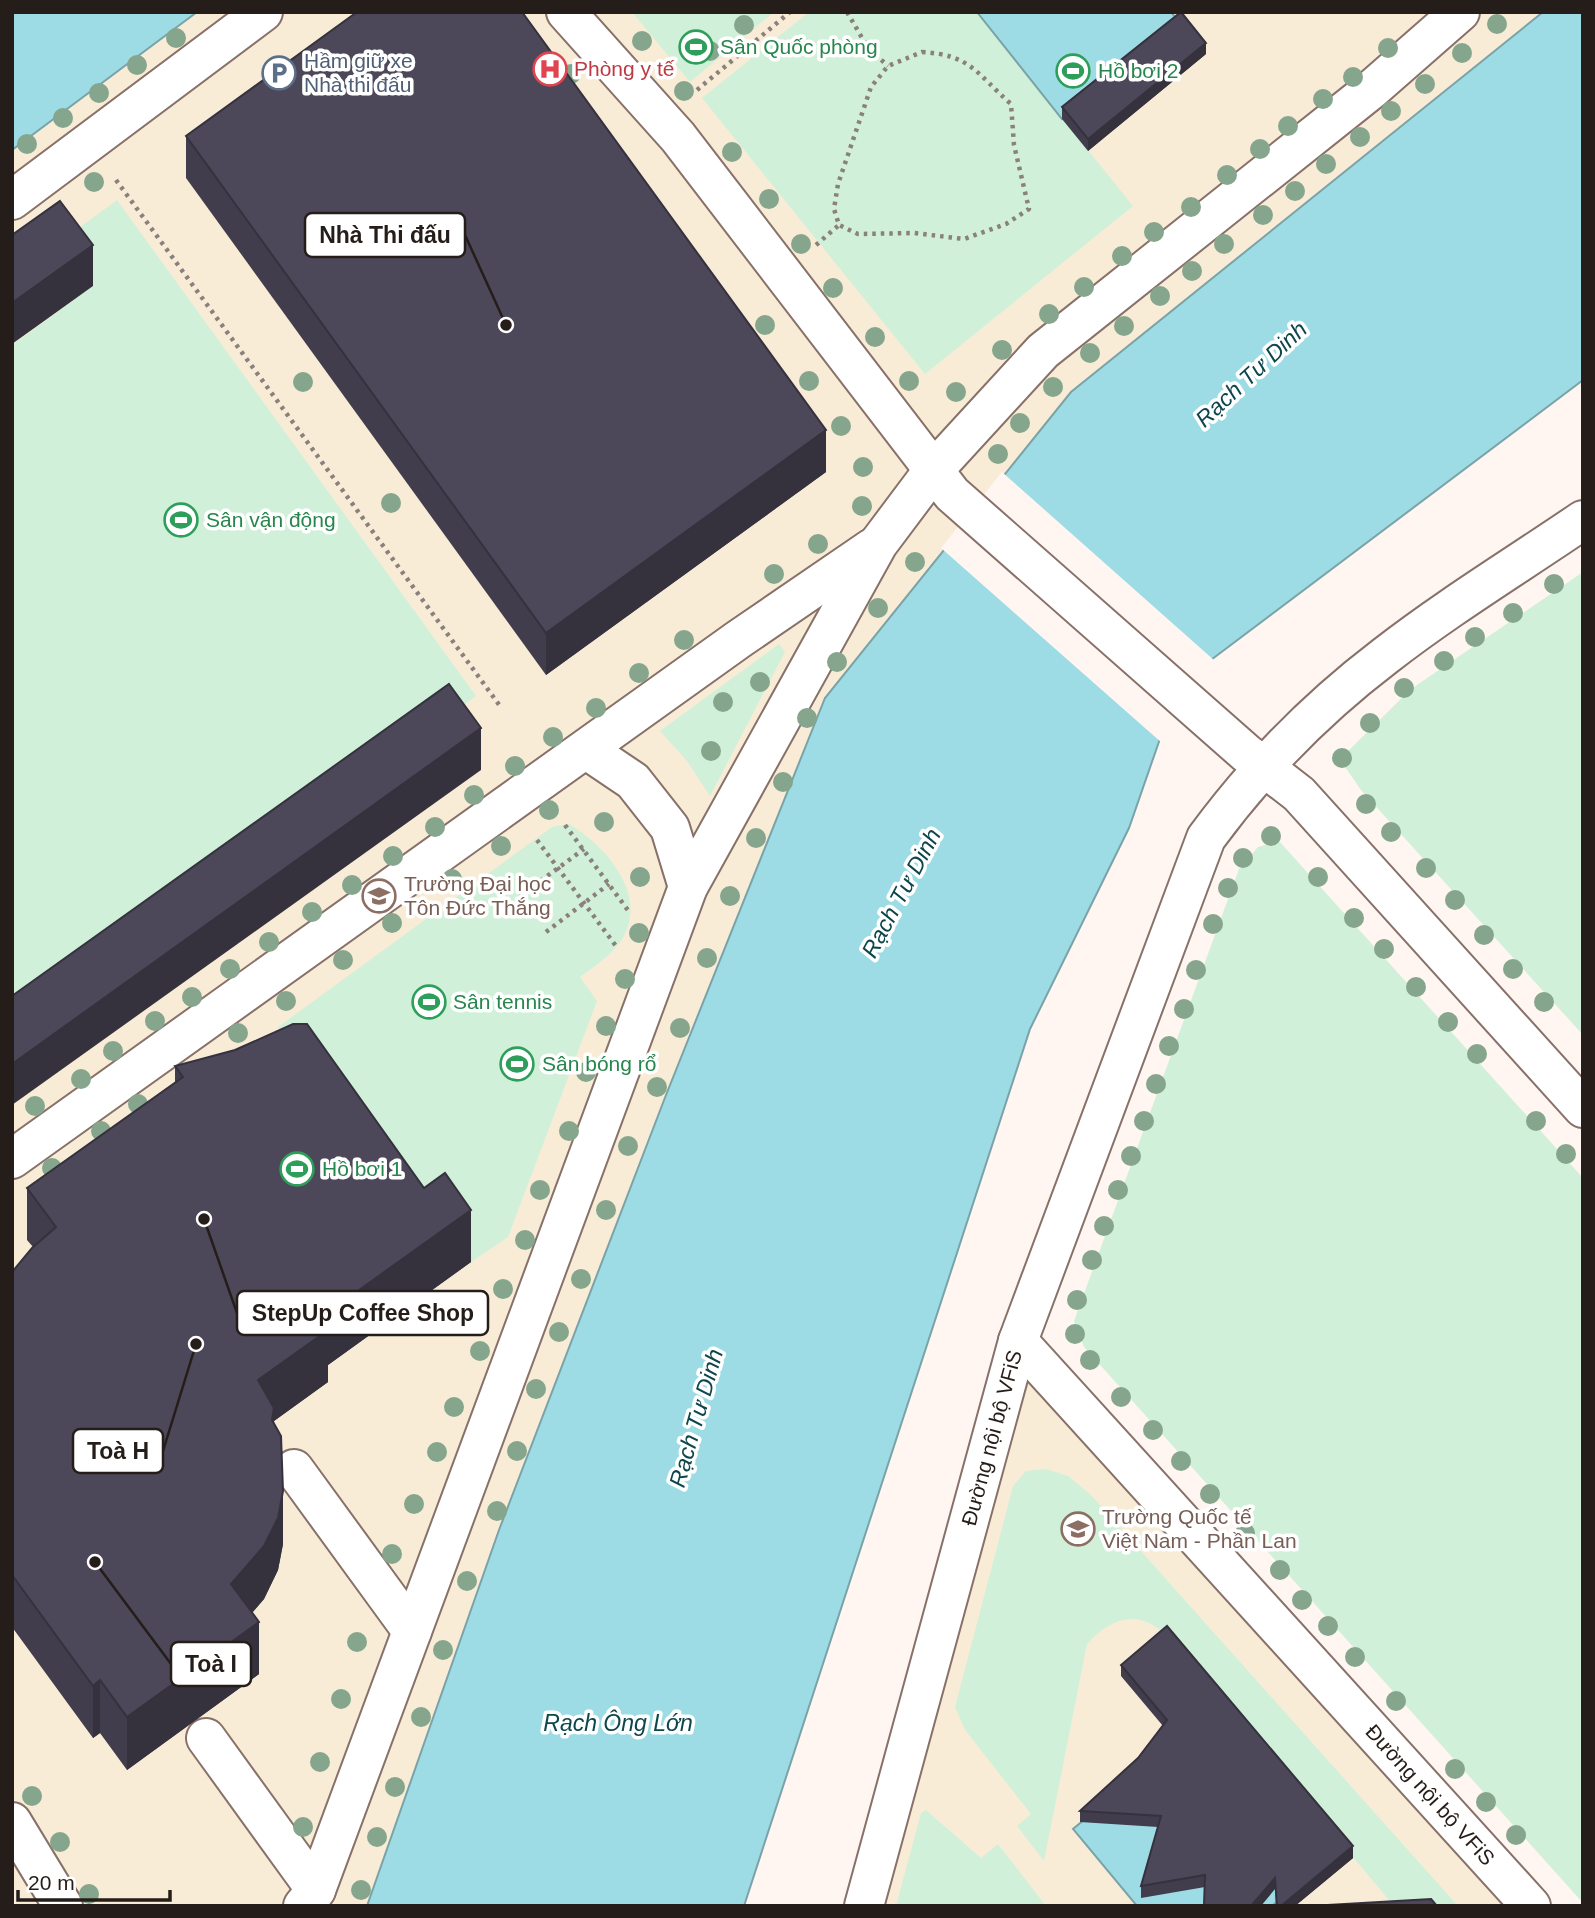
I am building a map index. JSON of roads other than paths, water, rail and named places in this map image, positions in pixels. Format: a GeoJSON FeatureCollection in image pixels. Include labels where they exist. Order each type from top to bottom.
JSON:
{"type":"FeatureCollection","features":[{"type":"Feature","properties":{"kind":"lane"},"geometry":{"type":"LineString","coordinates":[[12,200],[263,12]]}},
{"type":"Feature","properties":{"kind":"lane"},"geometry":{"type":"LineString","coordinates":[[566,12],[678,137],[942,483],[1255,761],[1299,794],[1583,1108]]}},
{"type":"Feature","properties":{"kind":"lane"},"geometry":{"type":"LineString","coordinates":[[12,1159],[587,750],[738,639],[878,544],[942,483],[1043,351],[1371,90],[1460,12]]}},
{"type":"Feature","properties":{"kind":"lane"},"geometry":{"type":"LineString","coordinates":[[1018,1341],[1206,838],[1234,800],[1255,761],[1386,655],[1583,520]]}},
{"type":"Feature","properties":{"kind":"lane"},"geometry":{"type":"LineString","coordinates":[[309,1898],[412,1631],[688,887],[878,544]]}},
{"type":"Feature","properties":{"kind":"lane"},"geometry":{"type":"LineString","coordinates":[[587,750],[633,781],[670,828],[688,887]]}},
{"type":"Feature","properties":{"kind":"lane","name":"Đường nội bộ VFiS"},"geometry":{"type":"LineString","coordinates":[[864,1906],[1018,1341]]}},
{"type":"Feature","properties":{"kind":"lane","name":"Đường nội bộ VFiS"},"geometry":{"type":"LineString","coordinates":[[1018,1341],[1531,1906]]}},
{"type":"Feature","properties":{"kind":"lane"},"geometry":{"type":"LineString","coordinates":[[293,1469],[412,1631]]}},
{"type":"Feature","properties":{"kind":"lane"},"geometry":{"type":"LineString","coordinates":[[206,1738],[309,1898]]}},
{"type":"Feature","properties":{"kind":"lane"},"geometry":{"type":"LineString","coordinates":[[12,1822],[63,1906]]}},
{"type":"Feature","properties":{"kind":"water"},"geometry":{"type":"Polygon","coordinates":[[[12,12],[197,12],[12,150],[12,12]]]}},
{"type":"Feature","properties":{"kind":"water","name":"Hồ bơi 2"},"geometry":{"type":"Polygon","coordinates":[[[977,12],[1171,12],[1181,24],[1062,119],[977,12]]]}},
{"type":"Feature","properties":{"kind":"water","name":"Rạch Ông Lớn"},"geometry":{"type":"Polygon","coordinates":[[[1543,12],[1583,12],[1583,380],[1179,684],[1129,828],[1030,1029],[744,1906],[367,1906],[499,1530],[666,1095],[825,698],[1071,392],[1543,12]]]}},
{"type":"Feature","properties":{"kind":"water"},"geometry":{"type":"Polygon","coordinates":[[[1177,1743],[1296,1885],[1272,1906],[1137,1906],[1073,1829],[1177,1743]]]}},
{"type":"Feature","properties":{"kind":"place","name":"Sân Quốc phòng"},"geometry":{"type":"Point","coordinates":[696,47]}},
{"type":"Feature","properties":{"kind":"place","name":"Phòng y tế"},"geometry":{"type":"Point","coordinates":[550,69]}},
{"type":"Feature","properties":{"kind":"place","name":"Hồ bơi 2"},"geometry":{"type":"Point","coordinates":[1073,71]}},
{"type":"Feature","properties":{"kind":"place","name":"Hầm giữ xe Nhà thi đấu"},"geometry":{"type":"Point","coordinates":[279,73]}},
{"type":"Feature","properties":{"kind":"place","name":"Nhà Thi đấu"},"geometry":{"type":"Point","coordinates":[506,325]}},
{"type":"Feature","properties":{"kind":"place","name":"Sân vận động"},"geometry":{"type":"Point","coordinates":[181,520]}},
{"type":"Feature","properties":{"kind":"place","name":"Trường Đại học Tôn Đức Thắng"},"geometry":{"type":"Point","coordinates":[379,896]}},
{"type":"Feature","properties":{"kind":"place","name":"Sân tennis"},"geometry":{"type":"Point","coordinates":[429,1002]}},
{"type":"Feature","properties":{"kind":"place","name":"Sân bóng rổ"},"geometry":{"type":"Point","coordinates":[517,1064]}},
{"type":"Feature","properties":{"kind":"place","name":"Hồ bơi 1"},"geometry":{"type":"Point","coordinates":[297,1169]}},
{"type":"Feature","properties":{"kind":"place","name":"StepUp Coffee Shop"},"geometry":{"type":"Point","coordinates":[204,1219]}},
{"type":"Feature","properties":{"kind":"place","name":"Toà H"},"geometry":{"type":"Point","coordinates":[196,1344]}},
{"type":"Feature","properties":{"kind":"place","name":"Trường Quốc tế Việt Nam - Phần Lan"},"geometry":{"type":"Point","coordinates":[1078,1529]}},
{"type":"Feature","properties":{"kind":"place","name":"Toà I"},"geometry":{"type":"Point","coordinates":[95,1562]}},
{"type":"Feature","properties":{"kind":"water label","name":"Rạch Tư Dinh"},"geometry":{"type":"Point","coordinates":[1251,374]}},
{"type":"Feature","properties":{"kind":"water label","name":"Rạch Tư Dinh"},"geometry":{"type":"Point","coordinates":[901,893]}},
{"type":"Feature","properties":{"kind":"water label","name":"Rạch Tư Dinh"},"geometry":{"type":"Point","coordinates":[696,1418]}}]}
